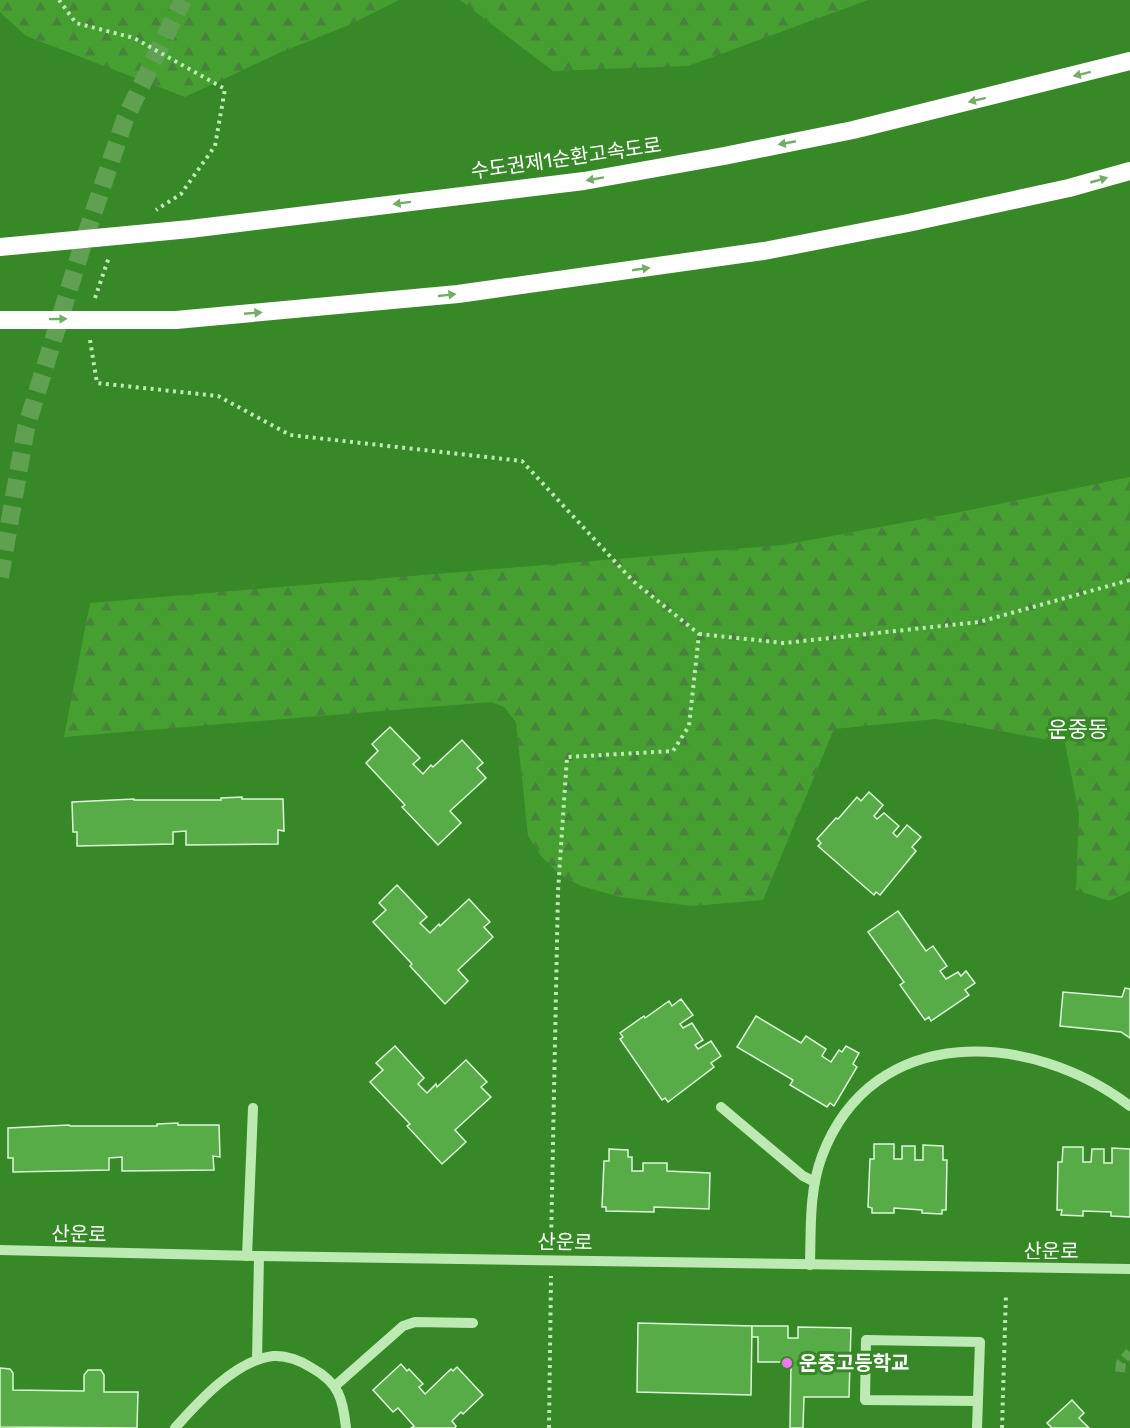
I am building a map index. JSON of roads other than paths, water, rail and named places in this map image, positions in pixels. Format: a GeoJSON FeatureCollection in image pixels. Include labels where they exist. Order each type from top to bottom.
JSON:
{"type":"FeatureCollection","features":[{"type":"Feature","properties":{"kind":"highway","name":"수도권제1순환고속도로"},"geometry":{"type":"LineString","coordinates":[[0,247],[190,229],[584,181],[853,130],[1130,62]]}},
{"type":"Feature","properties":{"kind":"highway"},"geometry":{"type":"LineString","coordinates":[[0,320],[176,320],[458,294],[764,251],[1069,188],[1130,171]]}},
{"type":"Feature","properties":{"kind":"street"},"geometry":{"type":"LineString","coordinates":[[810,1265],[814,1182],[831,1136],[860,1096],[876,1083],[897,1071],[943,1054],[989,1051],[1041,1060],[1069,1070],[1096,1083],[1130,1106]]}},
{"type":"Feature","properties":{"kind":"street"},"geometry":{"type":"LineString","coordinates":[[721,1107],[803,1176],[814,1182]]}},
{"type":"Feature","properties":{"kind":"street"},"geometry":{"type":"LineString","coordinates":[[246,1256],[253,1108]]}},
{"type":"Feature","properties":{"kind":"street","name":"산운로"},"geometry":{"type":"LineString","coordinates":[[0,1250],[246,1256],[1130,1269]]}},
{"type":"Feature","properties":{"kind":"street"},"geometry":{"type":"LineString","coordinates":[[257,1360],[259,1256]]}},
{"type":"Feature","properties":{"kind":"street"},"geometry":{"type":"LineString","coordinates":[[335,1386],[403,1326],[415,1322],[473,1323]]}},
{"type":"Feature","properties":{"kind":"street"},"geometry":{"type":"LineString","coordinates":[[977,1428],[978,1401],[980,1342],[866,1340],[865,1400],[978,1401]]}},
{"type":"Feature","properties":{"kind":"street"},"geometry":{"type":"LineString","coordinates":[[175,1428],[230,1375],[257,1360],[274,1356],[306,1364],[323,1374],[335,1386],[344,1405],[346,1428]]}},
{"type":"Feature","properties":{"kind":"tunnel"},"geometry":{"type":"LineString","coordinates":[[0,577],[26,428],[83,244],[125,119],[183,0]]}},
{"type":"Feature","properties":{"kind":"tunnel"},"geometry":{"type":"LineString","coordinates":[[1120,1372],[1121,1363],[1130,1352]]}},
{"type":"Feature","properties":{"kind":"place","name":"운중고등학교"},"geometry":{"type":"Point","coordinates":[787,1363]}},
{"type":"Feature","properties":{"kind":"district","name":"운중동"},"geometry":{"type":"Point","coordinates":[1078,729]}}]}
